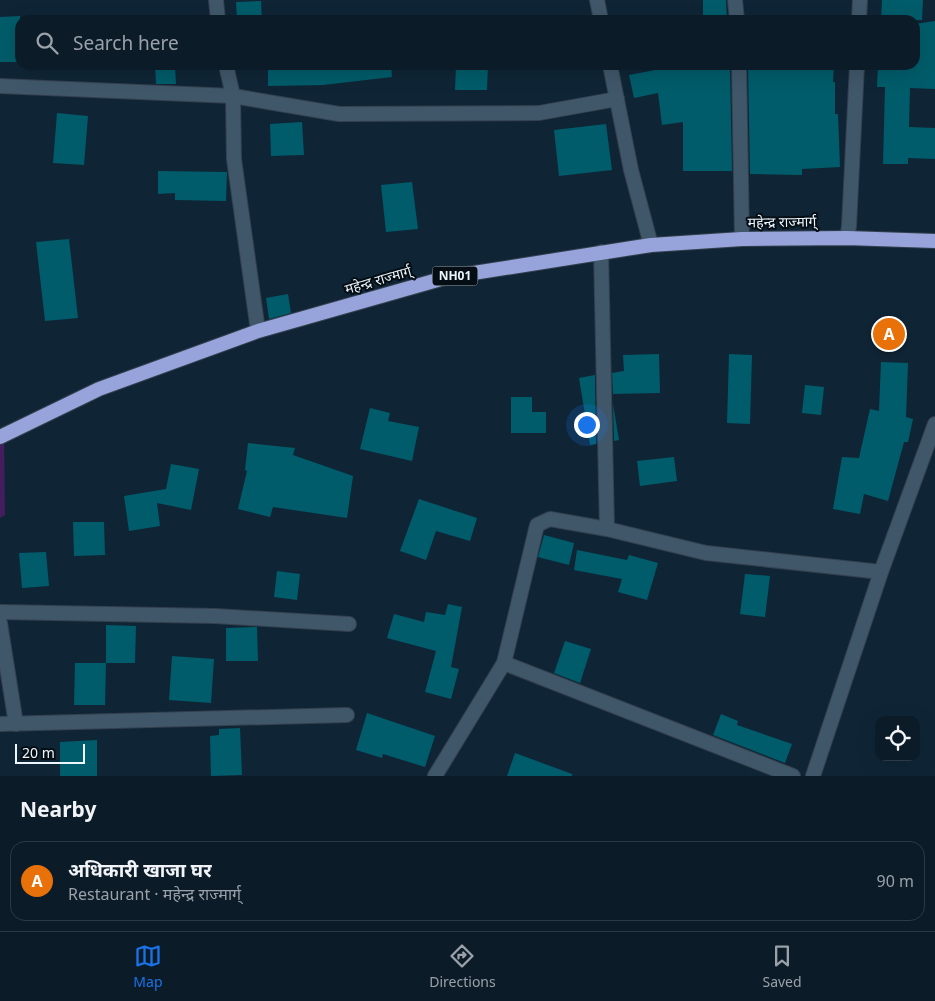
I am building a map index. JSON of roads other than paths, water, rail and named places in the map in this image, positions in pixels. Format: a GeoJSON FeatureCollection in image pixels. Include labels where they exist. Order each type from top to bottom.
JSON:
{"type":"FeatureCollection","features":[{"type":"Feature","properties":{"kind":"highway","name":"महेन्द्र राज्मार्ग्"},"geometry":{"type":"LineString","coordinates":[[0,437],[99,389],[258,332],[448,277],[651,245],[742,239],[847,238],[935,241]]}},
{"type":"Feature","properties":{"kind":"street"},"geometry":{"type":"LineString","coordinates":[[216,0],[218,15]]}},
{"type":"Feature","properties":{"kind":"street"},"geometry":{"type":"LineString","coordinates":[[597,0],[600,15]]}},
{"type":"Feature","properties":{"kind":"street"},"geometry":{"type":"LineString","coordinates":[[735,0],[736,15]]}},
{"type":"Feature","properties":{"kind":"street"},"geometry":{"type":"LineString","coordinates":[[859,15],[860,0]]}},
{"type":"Feature","properties":{"kind":"street"},"geometry":{"type":"LineString","coordinates":[[227,70],[233,96],[234,159],[258,332]]}},
{"type":"Feature","properties":{"kind":"street"},"geometry":{"type":"LineString","coordinates":[[611,70],[631,170],[651,245]]}},
{"type":"Feature","properties":{"kind":"street"},"geometry":{"type":"LineString","coordinates":[[739,70],[742,239]]}},
{"type":"Feature","properties":{"kind":"street"},"geometry":{"type":"LineString","coordinates":[[847,238],[858,70]]}},
{"type":"Feature","properties":{"kind":"street"},"geometry":{"type":"LineString","coordinates":[[0,86],[233,96],[339,114],[539,113],[617,99]]}},
{"type":"Feature","properties":{"kind":"street"},"geometry":{"type":"LineString","coordinates":[[601,252],[607,529]]}},
{"type":"Feature","properties":{"kind":"street"},"geometry":{"type":"LineString","coordinates":[[813,776],[881,572],[935,424]]}},
{"type":"Feature","properties":{"kind":"street"},"geometry":{"type":"LineString","coordinates":[[434,776],[504,663],[537,525],[550,519],[607,529],[706,553],[881,572]]}},
{"type":"Feature","properties":{"kind":"street"},"geometry":{"type":"LineString","coordinates":[[0,612],[216,616],[349,624]]}},
{"type":"Feature","properties":{"kind":"street"},"geometry":{"type":"LineString","coordinates":[[0,622],[16,724]]}},
{"type":"Feature","properties":{"kind":"street"},"geometry":{"type":"LineString","coordinates":[[504,663],[793,776]]}},
{"type":"Feature","properties":{"kind":"street"},"geometry":{"type":"LineString","coordinates":[[0,724],[347,715]]}},
{"type":"Feature","properties":{"kind":"place","name":"अधिकारी खाजा घर"},"geometry":{"type":"Point","coordinates":[889,334]}}]}
